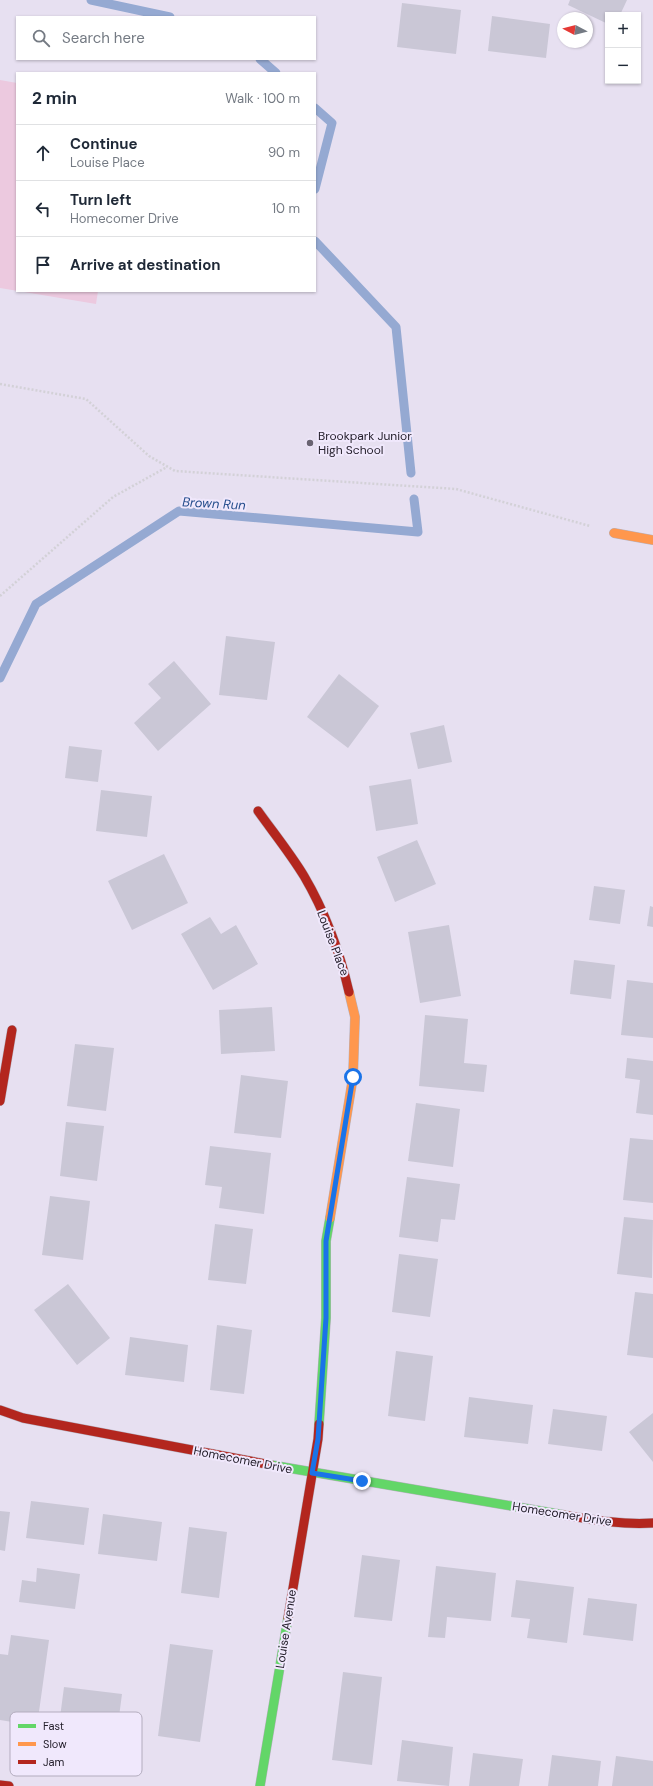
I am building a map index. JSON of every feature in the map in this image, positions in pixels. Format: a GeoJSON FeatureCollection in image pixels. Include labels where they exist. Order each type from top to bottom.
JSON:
{"type":"FeatureCollection","features":[{"type":"Feature","properties":{"kind":"street"},"geometry":{"type":"LineString","coordinates":[[614,533],[653,540]]}},
{"type":"Feature","properties":{"kind":"street","name":"Louise Place"},"geometry":{"type":"LineString","coordinates":[[258,811],[304,876],[324,917],[343,965],[355,1017],[353,1077],[326,1241],[326,1318],[318,1439],[312,1473]]}},
{"type":"Feature","properties":{"kind":"street"},"geometry":{"type":"LineString","coordinates":[[0,1101],[12,1030]]}},
{"type":"Feature","properties":{"kind":"street","name":"Homecomer Drive"},"geometry":{"type":"LineString","coordinates":[[0,1410],[23,1418],[312,1473],[600,1521],[637,1524],[653,1523]]}},
{"type":"Feature","properties":{"kind":"street","name":"Louise Avenue"},"geometry":{"type":"LineString","coordinates":[[260,1786],[312,1473]]}},
{"type":"Feature","properties":{"kind":"street"},"geometry":{"type":"LineString","coordinates":[[0,1785],[9,1786]]}},
{"type":"Feature","properties":{"kind":"path"},"geometry":{"type":"LineString","coordinates":[[0,384],[86,399],[149,456],[175,471],[456,489],[614,533]]}},
{"type":"Feature","properties":{"kind":"path"},"geometry":{"type":"LineString","coordinates":[[0,596],[114,497],[167,466]]}},
{"type":"Feature","properties":{"kind":"shaded area"},"geometry":{"type":"Polygon","coordinates":[[[0,80],[16,83],[16,291],[0,288],[0,80]]]}},
{"type":"Feature","properties":{"kind":"shaded area"},"geometry":{"type":"Polygon","coordinates":[[[24,292],[98,292],[96,304],[24,292]]]}},
{"type":"Feature","properties":{"kind":"building"},"geometry":{"type":"Polygon","coordinates":[[[570,0],[627,0],[621,12],[605,12],[605,23],[593,17],[593,12],[583,12],[568,5],[570,0]]]}},
{"type":"Feature","properties":{"kind":"building"},"geometry":{"type":"Polygon","coordinates":[[[402,3],[461,10],[456,54],[397,47],[402,3]]]}},
{"type":"Feature","properties":{"kind":"building"},"geometry":{"type":"Polygon","coordinates":[[[492,16],[550,24],[546,58],[488,51],[492,16]]]}},
{"type":"Feature","properties":{"kind":"building"},"geometry":{"type":"Polygon","coordinates":[[[226,636],[275,642],[267,700],[219,695],[226,636]]]}},
{"type":"Feature","properties":{"kind":"building"},"geometry":{"type":"Polygon","coordinates":[[[174,661],[211,704],[158,751],[134,723],[161,698],[148,684],[174,661]]]}},
{"type":"Feature","properties":{"kind":"building"},"geometry":{"type":"Polygon","coordinates":[[[339,674],[379,706],[348,748],[307,717],[339,674]]]}},
{"type":"Feature","properties":{"kind":"building"},"geometry":{"type":"Polygon","coordinates":[[[444,725],[452,762],[418,769],[410,733],[444,725]]]}},
{"type":"Feature","properties":{"kind":"building"},"geometry":{"type":"Polygon","coordinates":[[[69,746],[102,750],[98,782],[65,778],[69,746]]]}},
{"type":"Feature","properties":{"kind":"building"},"geometry":{"type":"Polygon","coordinates":[[[411,779],[418,824],[376,831],[369,786],[411,779]]]}},
{"type":"Feature","properties":{"kind":"building"},"geometry":{"type":"Polygon","coordinates":[[[101,790],[152,796],[147,837],[96,831],[101,790]]]}},
{"type":"Feature","properties":{"kind":"building"},"geometry":{"type":"Polygon","coordinates":[[[417,840],[436,884],[395,902],[377,857],[417,840]]]}},
{"type":"Feature","properties":{"kind":"building"},"geometry":{"type":"Polygon","coordinates":[[[164,854],[188,903],[132,930],[108,881],[164,854]]]}},
{"type":"Feature","properties":{"kind":"building"},"geometry":{"type":"Polygon","coordinates":[[[594,886],[625,890],[620,924],[589,920],[594,886]]]}},
{"type":"Feature","properties":{"kind":"building"},"geometry":{"type":"Polygon","coordinates":[[[650,906],[653,907],[653,927],[647,926],[650,906]]]}},
{"type":"Feature","properties":{"kind":"building"},"geometry":{"type":"Polygon","coordinates":[[[210,917],[221,934],[236,925],[258,964],[213,990],[181,934],[210,917]]]}},
{"type":"Feature","properties":{"kind":"building"},"geometry":{"type":"Polygon","coordinates":[[[449,925],[461,996],[420,1003],[408,932],[449,925]]]}},
{"type":"Feature","properties":{"kind":"building"},"geometry":{"type":"Polygon","coordinates":[[[574,960],[615,965],[611,999],[570,994],[574,960]]]}},
{"type":"Feature","properties":{"kind":"building"},"geometry":{"type":"Polygon","coordinates":[[[627,980],[653,983],[653,1038],[621,1035],[627,980]]]}},
{"type":"Feature","properties":{"kind":"building"},"geometry":{"type":"Polygon","coordinates":[[[272,1007],[275,1051],[221,1054],[219,1010],[272,1007]]]}},
{"type":"Feature","properties":{"kind":"building"},"geometry":{"type":"Polygon","coordinates":[[[425,1015],[468,1019],[464,1063],[487,1065],[484,1092],[419,1086],[425,1015]]]}},
{"type":"Feature","properties":{"kind":"building"},"geometry":{"type":"Polygon","coordinates":[[[75,1044],[114,1048],[106,1111],[67,1106],[75,1044]]]}},
{"type":"Feature","properties":{"kind":"building"},"geometry":{"type":"Polygon","coordinates":[[[627,1058],[653,1061],[653,1115],[636,1113],[640,1080],[625,1078],[627,1058]]]}},
{"type":"Feature","properties":{"kind":"building"},"geometry":{"type":"Polygon","coordinates":[[[241,1075],[288,1081],[281,1138],[234,1133],[241,1075]]]}},
{"type":"Feature","properties":{"kind":"building"},"geometry":{"type":"Polygon","coordinates":[[[416,1103],[460,1109],[453,1167],[408,1161],[416,1103]]]}},
{"type":"Feature","properties":{"kind":"building"},"geometry":{"type":"Polygon","coordinates":[[[66,1122],[104,1126],[97,1181],[60,1176],[66,1122]]]}},
{"type":"Feature","properties":{"kind":"building"},"geometry":{"type":"Polygon","coordinates":[[[630,1138],[653,1140],[653,1203],[623,1200],[630,1138]]]}},
{"type":"Feature","properties":{"kind":"building"},"geometry":{"type":"Polygon","coordinates":[[[210,1146],[271,1153],[264,1214],[219,1208],[222,1187],[205,1185],[210,1146]]]}},
{"type":"Feature","properties":{"kind":"building"},"geometry":{"type":"Polygon","coordinates":[[[407,1177],[460,1184],[455,1220],[441,1219],[438,1242],[399,1237],[407,1177]]]}},
{"type":"Feature","properties":{"kind":"building"},"geometry":{"type":"Polygon","coordinates":[[[50,1196],[90,1201],[83,1260],[42,1255],[50,1196]]]}},
{"type":"Feature","properties":{"kind":"building"},"geometry":{"type":"Polygon","coordinates":[[[624,1217],[653,1220],[652,1278],[617,1274],[624,1217]]]}},
{"type":"Feature","properties":{"kind":"building"},"geometry":{"type":"Polygon","coordinates":[[[215,1224],[253,1229],[246,1284],[208,1280],[215,1224]]]}},
{"type":"Feature","properties":{"kind":"building"},"geometry":{"type":"Polygon","coordinates":[[[399,1254],[438,1259],[430,1317],[392,1312],[399,1254]]]}},
{"type":"Feature","properties":{"kind":"building"},"geometry":{"type":"Polygon","coordinates":[[[68,1284],[110,1338],[77,1365],[34,1310],[68,1284]]]}},
{"type":"Feature","properties":{"kind":"building"},"geometry":{"type":"Polygon","coordinates":[[[635,1292],[653,1294],[653,1358],[627,1355],[635,1292]]]}},
{"type":"Feature","properties":{"kind":"building"},"geometry":{"type":"Polygon","coordinates":[[[217,1325],[252,1330],[244,1394],[210,1390],[217,1325]]]}},
{"type":"Feature","properties":{"kind":"building"},"geometry":{"type":"Polygon","coordinates":[[[130,1337],[188,1345],[184,1382],[125,1375],[130,1337]]]}},
{"type":"Feature","properties":{"kind":"building"},"geometry":{"type":"Polygon","coordinates":[[[396,1351],[433,1356],[425,1421],[388,1416],[396,1351]]]}},
{"type":"Feature","properties":{"kind":"building"},"geometry":{"type":"Polygon","coordinates":[[[469,1397],[533,1405],[528,1444],[464,1437],[469,1397]]]}},
{"type":"Feature","properties":{"kind":"building"},"geometry":{"type":"Polygon","coordinates":[[[553,1409],[607,1416],[602,1451],[548,1444],[553,1409]]]}},
{"type":"Feature","properties":{"kind":"building"},"geometry":{"type":"Polygon","coordinates":[[[653,1413],[653,1462],[629,1432],[653,1413]]]}},
{"type":"Feature","properties":{"kind":"building"},"geometry":{"type":"Polygon","coordinates":[[[31,1501],[89,1508],[84,1545],[26,1538],[31,1501]]]}},
{"type":"Feature","properties":{"kind":"building"},"geometry":{"type":"Polygon","coordinates":[[[0,1511],[10,1512],[5,1551],[0,1550],[0,1511]]]}},
{"type":"Feature","properties":{"kind":"building"},"geometry":{"type":"Polygon","coordinates":[[[103,1514],[162,1522],[157,1561],[98,1554],[103,1514]]]}},
{"type":"Feature","properties":{"kind":"building"},"geometry":{"type":"Polygon","coordinates":[[[189,1527],[227,1532],[219,1598],[181,1593],[189,1527]]]}},
{"type":"Feature","properties":{"kind":"building"},"geometry":{"type":"Polygon","coordinates":[[[362,1555],[400,1560],[392,1621],[354,1617],[362,1555]]]}},
{"type":"Feature","properties":{"kind":"building"},"geometry":{"type":"Polygon","coordinates":[[[436,1566],[496,1573],[491,1621],[447,1617],[445,1638],[428,1637],[436,1566]]]}},
{"type":"Feature","properties":{"kind":"building"},"geometry":{"type":"Polygon","coordinates":[[[37,1568],[80,1574],[75,1609],[19,1602],[22,1580],[36,1582],[37,1568]]]}},
{"type":"Feature","properties":{"kind":"building"},"geometry":{"type":"Polygon","coordinates":[[[516,1580],[574,1587],[567,1643],[527,1638],[530,1619],[511,1617],[516,1580]]]}},
{"type":"Feature","properties":{"kind":"building"},"geometry":{"type":"Polygon","coordinates":[[[588,1598],[637,1604],[633,1641],[583,1635],[588,1598]]]}},
{"type":"Feature","properties":{"kind":"building"},"geometry":{"type":"Polygon","coordinates":[[[11,1635],[49,1640],[39,1712],[10,1712],[10,1722],[0,1720],[0,1654],[8,1655],[11,1635]]]}},
{"type":"Feature","properties":{"kind":"building"},"geometry":{"type":"Polygon","coordinates":[[[170,1644],[213,1650],[200,1742],[158,1736],[170,1644]]]}},
{"type":"Feature","properties":{"kind":"building"},"geometry":{"type":"Polygon","coordinates":[[[343,1672],[382,1677],[372,1765],[332,1760],[343,1672]]]}},
{"type":"Feature","properties":{"kind":"building"},"geometry":{"type":"Polygon","coordinates":[[[64,1687],[122,1694],[120,1712],[61,1712],[64,1687]]]}},
{"type":"Feature","properties":{"kind":"building"},"geometry":{"type":"Polygon","coordinates":[[[402,1740],[453,1747],[449,1786],[397,1781],[402,1740]]]}},
{"type":"Feature","properties":{"kind":"building"},"geometry":{"type":"Polygon","coordinates":[[[473,1753],[523,1759],[519,1786],[469,1786],[473,1753]]]}},
{"type":"Feature","properties":{"kind":"building"},"geometry":{"type":"Polygon","coordinates":[[[552,1755],[601,1761],[598,1786],[548,1786],[552,1755]]]}},
{"type":"Feature","properties":{"kind":"building"},"geometry":{"type":"Polygon","coordinates":[[[616,1756],[653,1761],[653,1786],[612,1786],[616,1756]]]}},
{"type":"Feature","properties":{"kind":"waterway","name":"Brown Run"},"geometry":{"type":"LineString","coordinates":[[91,0],[165,16]]}},
{"type":"Feature","properties":{"kind":"waterway","name":"Brown Run"},"geometry":{"type":"LineString","coordinates":[[261,60],[275,72]]}},
{"type":"Feature","properties":{"kind":"waterway","name":"Brown Run"},"geometry":{"type":"LineString","coordinates":[[316,109],[332,123],[316,185]]}},
{"type":"Feature","properties":{"kind":"waterway","name":"Brown Run"},"geometry":{"type":"LineString","coordinates":[[316,242],[396,327],[411,473]]}},
{"type":"Feature","properties":{"kind":"waterway","name":"Brown Run"},"geometry":{"type":"LineString","coordinates":[[0,678],[36,604],[179,511],[418,532],[414,499]]}},
{"type":"Feature","properties":{"kind":"traffic: fast"},"geometry":{"type":"LineString","coordinates":[[319,1424],[326,1318],[326,1241],[330,1218]]}},
{"type":"Feature","properties":{"kind":"traffic: fast"},"geometry":{"type":"LineString","coordinates":[[271,1465],[564,1515]]}},
{"type":"Feature","properties":{"kind":"traffic: fast"},"geometry":{"type":"LineString","coordinates":[[260,1786],[288,1618]]}},
{"type":"Feature","properties":{"kind":"traffic: slow"},"geometry":{"type":"LineString","coordinates":[[614,533],[653,540]]}},
{"type":"Feature","properties":{"kind":"traffic: slow"},"geometry":{"type":"LineString","coordinates":[[330,1218],[353,1077],[355,1017],[349,992]]}},
{"type":"Feature","properties":{"kind":"traffic: jam"},"geometry":{"type":"LineString","coordinates":[[258,811],[293,859],[311,889],[331,932],[349,992]]}},
{"type":"Feature","properties":{"kind":"traffic: jam"},"geometry":{"type":"LineString","coordinates":[[0,1101],[12,1030]]}},
{"type":"Feature","properties":{"kind":"traffic: jam"},"geometry":{"type":"LineString","coordinates":[[0,1410],[23,1418],[271,1465]]}},
{"type":"Feature","properties":{"kind":"traffic: jam"},"geometry":{"type":"LineString","coordinates":[[288,1618],[318,1439],[319,1424]]}},
{"type":"Feature","properties":{"kind":"traffic: jam"},"geometry":{"type":"LineString","coordinates":[[564,1515],[620,1523],[653,1523]]}},
{"type":"Feature","properties":{"kind":"traffic: jam"},"geometry":{"type":"LineString","coordinates":[[0,1785],[9,1786]]}},
{"type":"Feature","properties":{"kind":"place","name":"Brookpark Junior High School"},"geometry":{"type":"Point","coordinates":[310,443]}},
{"type":"Feature","properties":{"kind":"route"},"geometry":{"type":"LineString","coordinates":[[353,1077],[326,1241],[326,1318],[318,1439],[312,1473],[362,1481]]}}]}
